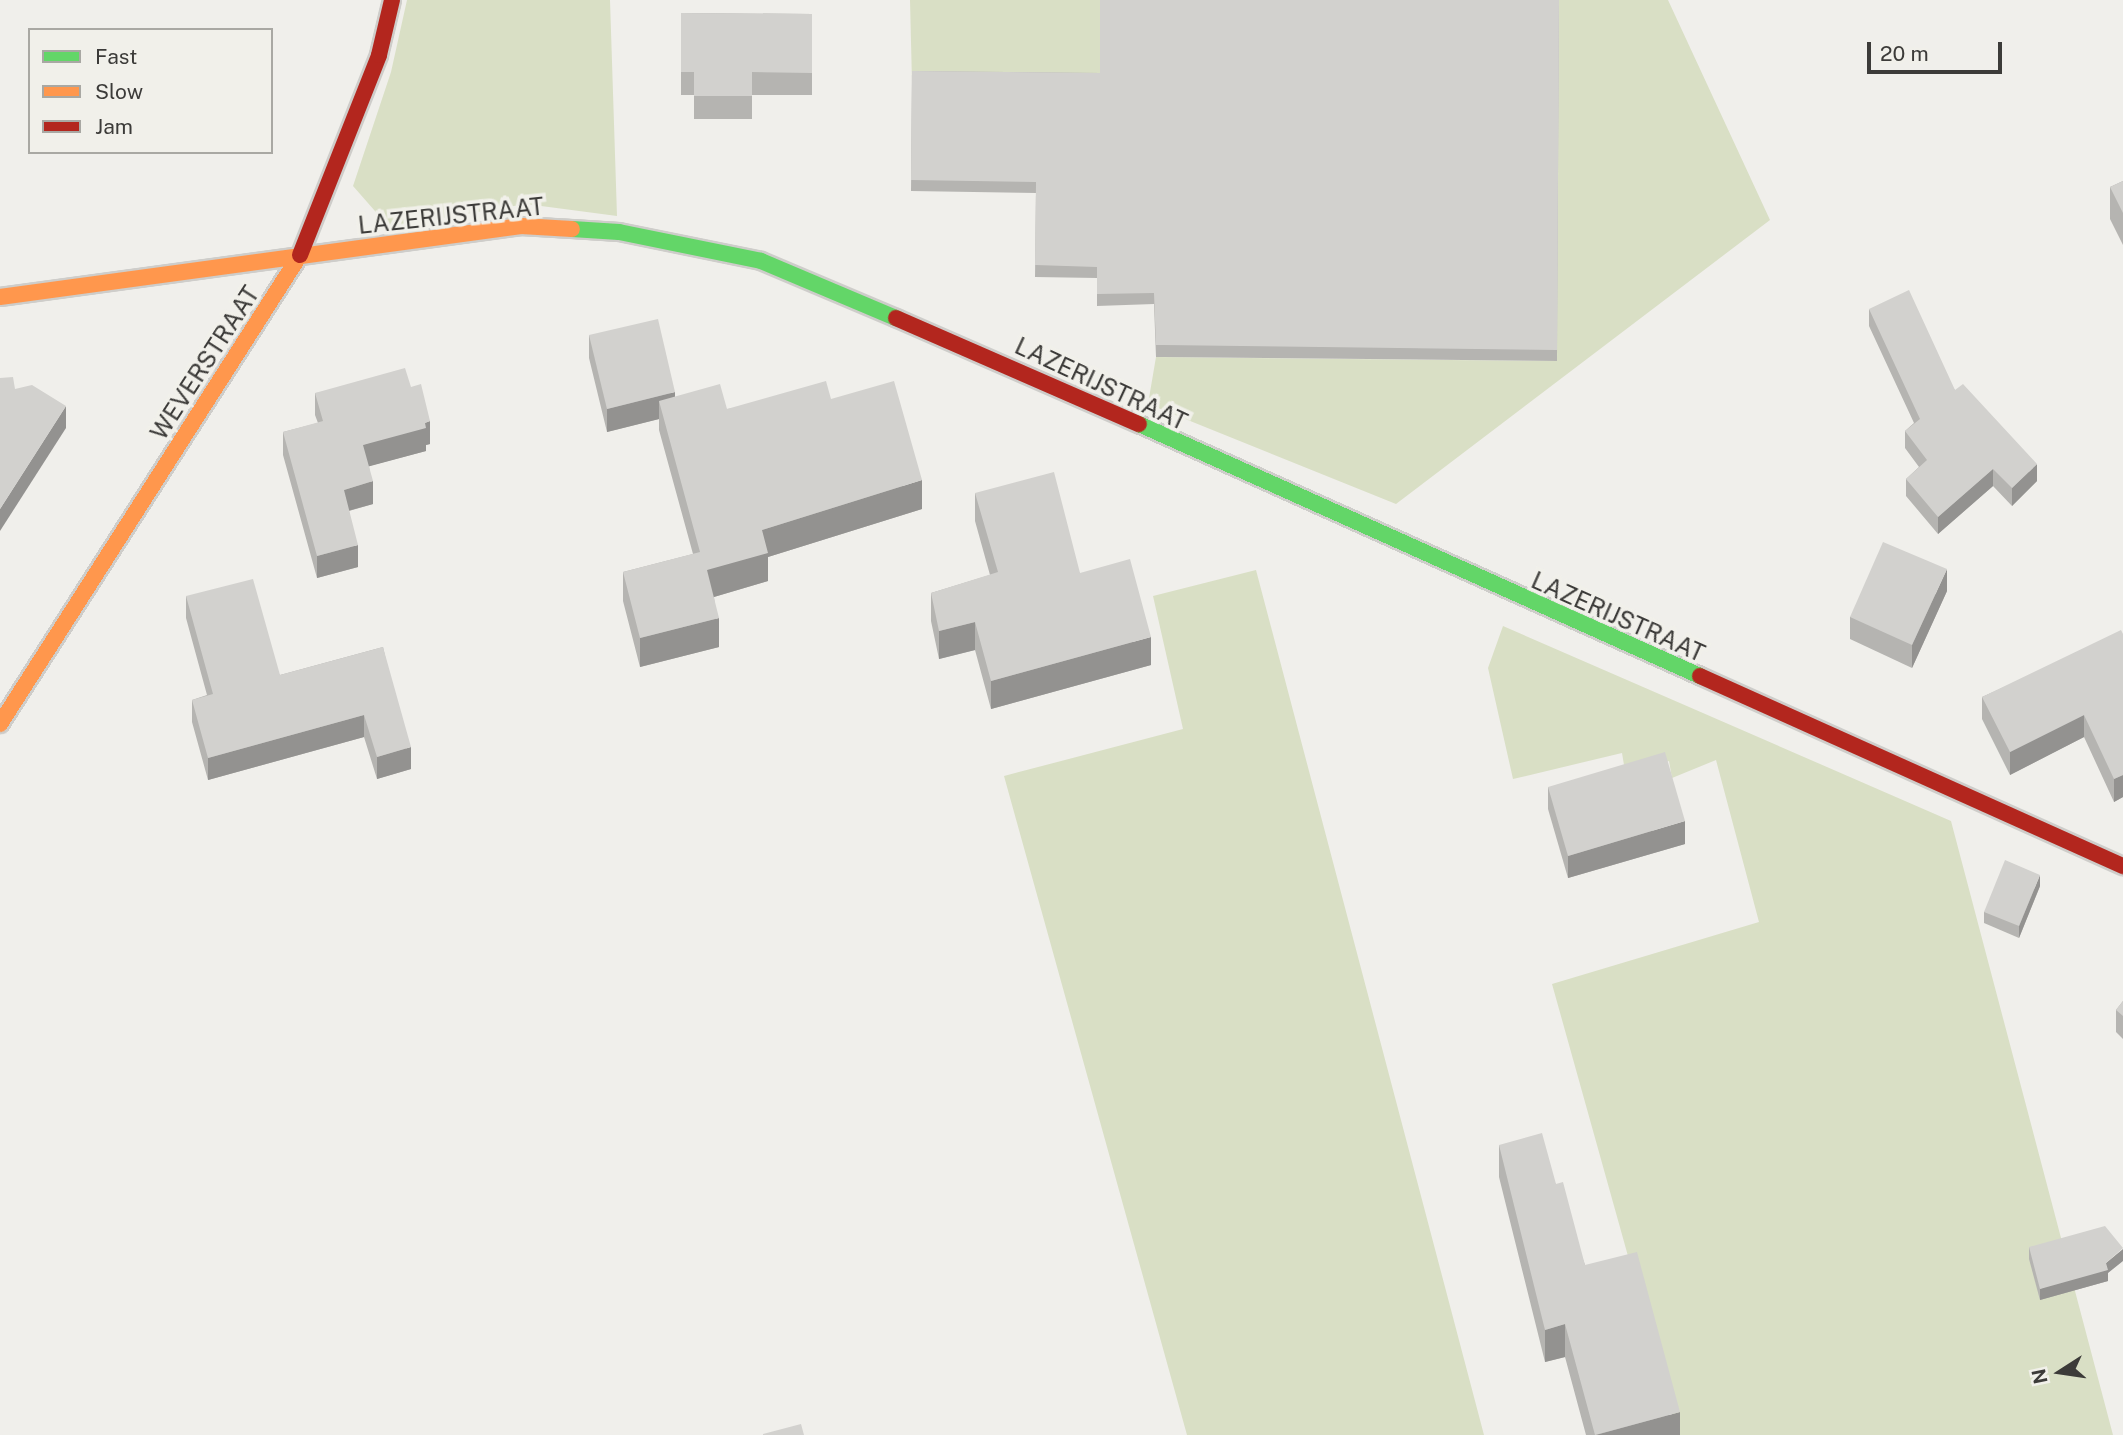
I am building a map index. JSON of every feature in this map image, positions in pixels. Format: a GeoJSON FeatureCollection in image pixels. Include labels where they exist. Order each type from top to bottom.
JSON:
{"type":"FeatureCollection","features":[{"type":"Feature","properties":{"kind":"street","name":"WEVERSTRAAT"},"geometry":{"type":"LineString","coordinates":[[0,724],[300,256],[379,55],[391,0]]}},
{"type":"Feature","properties":{"kind":"street","name":"LAZERIJSTRAAT"},"geometry":{"type":"LineString","coordinates":[[0,297],[520,226],[619,232],[761,261],[998,361],[2123,866]]}},
{"type":"Feature","properties":{"kind":"green space"},"geometry":{"type":"Polygon","coordinates":[[[407,0],[610,0],[617,216],[526,204],[389,227],[353,186],[391,72],[407,0]]]}},
{"type":"Feature","properties":{"kind":"green space"},"geometry":{"type":"Polygon","coordinates":[[[910,0],[1100,0],[1100,85],[912,83],[910,0]]]}},
{"type":"Feature","properties":{"kind":"green space"},"geometry":{"type":"Polygon","coordinates":[[[1559,0],[1668,0],[1770,220],[1396,504],[1148,404],[1156,357],[1557,361],[1559,0]]]}},
{"type":"Feature","properties":{"kind":"green space"},"geometry":{"type":"Polygon","coordinates":[[[1256,570],[1484,1435],[1187,1435],[1004,776],[1183,729],[1153,596],[1256,570]]]}},
{"type":"Feature","properties":{"kind":"green space"},"geometry":{"type":"Polygon","coordinates":[[[1503,626],[1951,821],[2113,1435],[1678,1435],[1552,984],[1759,922],[1716,760],[1672,778],[1669,761],[1626,777],[1622,753],[1513,779],[1488,668],[1503,626]]]}},
{"type":"Feature","properties":{"kind":"building"},"geometry":{"type":"Polygon","coordinates":[[[1100,0],[1559,0],[1557,350],[1156,345],[1154,293],[1097,294],[1097,267],[1035,265],[1036,182],[911,180],[912,71],[1100,73],[1100,0]]]}},
{"type":"Feature","properties":{"kind":"building"},"geometry":{"type":"Polygon","coordinates":[[[681,13],[812,14],[812,73],[752,72],[752,96],[694,96],[694,72],[681,72],[681,13]]]}},
{"type":"Feature","properties":{"kind":"building"},"geometry":{"type":"Polygon","coordinates":[[[2123,181],[2123,213],[2110,187],[2123,181]]]}},
{"type":"Feature","properties":{"kind":"building"},"geometry":{"type":"Polygon","coordinates":[[[1909,290],[1955,390],[1963,384],[2037,464],[2012,488],[1993,469],[1938,517],[1906,479],[1927,460],[1905,431],[1920,419],[1869,309],[1909,290]]]}},
{"type":"Feature","properties":{"kind":"building"},"geometry":{"type":"Polygon","coordinates":[[[658,319],[675,392],[607,409],[589,335],[658,319]]]}},
{"type":"Feature","properties":{"kind":"building"},"geometry":{"type":"Polygon","coordinates":[[[405,368],[411,387],[421,384],[430,421],[425,423],[426,428],[363,445],[373,481],[344,490],[358,545],[317,556],[283,432],[323,421],[315,393],[405,368]]]}},
{"type":"Feature","properties":{"kind":"building"},"geometry":{"type":"Polygon","coordinates":[[[13,377],[15,389],[32,385],[66,406],[0,509],[0,378],[13,377]]]}},
{"type":"Feature","properties":{"kind":"building"},"geometry":{"type":"Polygon","coordinates":[[[826,381],[831,399],[894,381],[922,480],[762,530],[768,553],[707,570],[719,618],[640,638],[623,572],[700,552],[659,401],[720,384],[727,409],[826,381]]]}},
{"type":"Feature","properties":{"kind":"building"},"geometry":{"type":"Polygon","coordinates":[[[1054,472],[1080,573],[1130,559],[1151,637],[991,681],[975,622],[939,631],[931,593],[998,572],[975,493],[1054,472]]]}},
{"type":"Feature","properties":{"kind":"building"},"geometry":{"type":"Polygon","coordinates":[[[1883,542],[1947,569],[1912,645],[1850,617],[1883,542]]]}},
{"type":"Feature","properties":{"kind":"building"},"geometry":{"type":"Polygon","coordinates":[[[253,579],[280,675],[383,647],[411,747],[377,757],[364,715],[208,758],[192,700],[213,694],[186,596],[253,579]]]}},
{"type":"Feature","properties":{"kind":"building"},"geometry":{"type":"Polygon","coordinates":[[[2121,630],[2123,775],[2114,779],[2084,715],[2010,752],[1982,697],[2121,630]]]}},
{"type":"Feature","properties":{"kind":"building"},"geometry":{"type":"Polygon","coordinates":[[[1665,752],[1685,821],[1568,856],[1548,787],[1665,752]]]}},
{"type":"Feature","properties":{"kind":"building"},"geometry":{"type":"Polygon","coordinates":[[[2005,860],[2040,875],[2019,926],[1984,912],[2005,860]]]}},
{"type":"Feature","properties":{"kind":"building"},"geometry":{"type":"Polygon","coordinates":[[[2123,1001],[2123,1016],[2116,1010],[2123,1001]]]}},
{"type":"Feature","properties":{"kind":"building"},"geometry":{"type":"Polygon","coordinates":[[[1542,1133],[1556,1184],[1563,1182],[1585,1265],[1637,1252],[1680,1412],[1595,1435],[1565,1324],[1545,1330],[1499,1145],[1542,1133]]]}},
{"type":"Feature","properties":{"kind":"building"},"geometry":{"type":"Polygon","coordinates":[[[2105,1226],[2123,1248],[2106,1263],[2108,1270],[2040,1289],[2029,1247],[2105,1226]]]}},
{"type":"Feature","properties":{"kind":"building"},"geometry":{"type":"Polygon","coordinates":[[[801,1424],[804,1435],[763,1435],[763,1434],[801,1424]]]}},
{"type":"Feature","properties":{"kind":"traffic: fast"},"geometry":{"type":"LineString","coordinates":[[572,229],[619,232],[761,261],[896,318]]}},
{"type":"Feature","properties":{"kind":"traffic: fast"},"geometry":{"type":"LineString","coordinates":[[1139,424],[1700,676]]}},
{"type":"Feature","properties":{"kind":"traffic: slow"},"geometry":{"type":"LineString","coordinates":[[0,297],[521,226],[572,229]]}},
{"type":"Feature","properties":{"kind":"traffic: slow"},"geometry":{"type":"LineString","coordinates":[[0,724],[300,255]]}},
{"type":"Feature","properties":{"kind":"traffic: jam"},"geometry":{"type":"LineString","coordinates":[[300,255],[379,55],[392,0]]}},
{"type":"Feature","properties":{"kind":"traffic: jam"},"geometry":{"type":"LineString","coordinates":[[896,318],[1139,424]]}},
{"type":"Feature","properties":{"kind":"traffic: jam"},"geometry":{"type":"LineString","coordinates":[[1700,676],[2123,866]]}}]}
